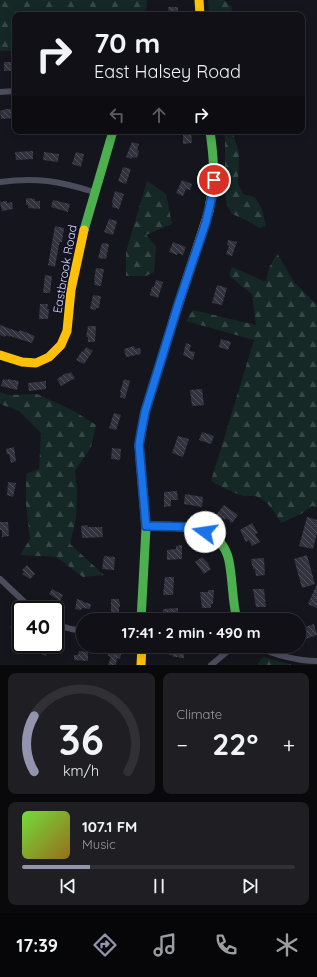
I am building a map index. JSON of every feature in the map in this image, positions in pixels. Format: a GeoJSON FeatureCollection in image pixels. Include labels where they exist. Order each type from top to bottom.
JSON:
{"type":"FeatureCollection","features":[{"type":"Feature","properties":{"kind":"street"},"geometry":{"type":"LineString","coordinates":[[199,0],[200,12]]}},
{"type":"Feature","properties":{"kind":"street"},"geometry":{"type":"LineString","coordinates":[[0,92],[12,91]]}},
{"type":"Feature","properties":{"kind":"street","name":"Eastbrook Road"},"geometry":{"type":"LineString","coordinates":[[0,354],[22,363],[34,363],[51,356],[62,345],[66,335],[73,280],[80,242],[112,134]]}},
{"type":"Feature","properties":{"kind":"street"},"geometry":{"type":"LineString","coordinates":[[141,613],[146,558],[146,526],[139,445],[145,412],[209,211],[214,180],[214,160],[210,134]]}},
{"type":"Feature","properties":{"kind":"street"},"geometry":{"type":"LineString","coordinates":[[0,182],[30,179],[57,181],[94,192]]}},
{"type":"Feature","properties":{"kind":"street"},"geometry":{"type":"LineString","coordinates":[[146,526],[194,527],[205,532],[222,546],[228,557],[233,582],[233,606],[235,613]]}},
{"type":"Feature","properties":{"kind":"street"},"geometry":{"type":"LineString","coordinates":[[0,579],[23,601]]}},
{"type":"Feature","properties":{"kind":"street"},"geometry":{"type":"LineString","coordinates":[[64,627],[76,630]]}},
{"type":"Feature","properties":{"kind":"street"},"geometry":{"type":"LineString","coordinates":[[141,665],[142,653]]}},
{"type":"Feature","properties":{"kind":"street"},"geometry":{"type":"LineString","coordinates":[[211,665],[226,653]]}},
{"type":"Feature","properties":{"kind":"street"},"geometry":{"type":"LineString","coordinates":[[275,653],[305,660],[317,661]]}},
{"type":"Feature","properties":{"kind":"green space"},"geometry":{"type":"Polygon","coordinates":[[[0,0],[147,0],[146,12],[12,12],[12,51],[0,51],[0,0]]]}},
{"type":"Feature","properties":{"kind":"green space"},"geometry":{"type":"Polygon","coordinates":[[[208,0],[224,0],[232,7],[231,12],[209,12],[208,0]]]}},
{"type":"Feature","properties":{"kind":"green space"},"geometry":{"type":"Polygon","coordinates":[[[224,134],[233,134],[239,152],[238,183],[243,194],[255,197],[262,209],[266,226],[259,228],[232,214],[227,205],[225,191],[224,134]]]}},
{"type":"Feature","properties":{"kind":"green space"},"geometry":{"type":"Polygon","coordinates":[[[147,181],[166,194],[172,224],[146,235],[156,246],[154,272],[146,276],[126,276],[126,252],[147,181]]]}},
{"type":"Feature","properties":{"kind":"green space"},"geometry":{"type":"Polygon","coordinates":[[[277,253],[294,282],[317,305],[317,507],[312,506],[301,514],[281,523],[271,508],[262,499],[256,496],[243,496],[211,481],[254,340],[186,321],[193,310],[256,325],[252,294],[229,276],[232,267],[266,282],[269,268],[277,253]]]}},
{"type":"Feature","properties":{"kind":"green space"},"geometry":{"type":"Polygon","coordinates":[[[0,392],[9,395],[37,394],[74,411],[96,425],[91,447],[75,471],[77,489],[76,518],[70,544],[104,575],[83,577],[56,557],[20,555],[30,539],[26,504],[26,474],[39,469],[41,433],[19,411],[0,404],[0,392]]]}},
{"type":"Feature","properties":{"kind":"green space"},"geometry":{"type":"Polygon","coordinates":[[[263,657],[292,665],[257,665],[263,657]]]}},
{"type":"Feature","properties":{"kind":"building"},"geometry":{"type":"Polygon","coordinates":[[[168,7],[178,7],[178,12],[169,12],[168,7]]]}},
{"type":"Feature","properties":{"kind":"building"},"geometry":{"type":"Polygon","coordinates":[[[4,62],[12,62],[12,71],[4,71],[4,62]]]}},
{"type":"Feature","properties":{"kind":"building"},"geometry":{"type":"Polygon","coordinates":[[[12,109],[12,118],[1,119],[0,111],[12,109]]]}},
{"type":"Feature","properties":{"kind":"building"},"geometry":{"type":"Polygon","coordinates":[[[183,134],[191,134],[192,143],[183,144],[183,134]]]}},
{"type":"Feature","properties":{"kind":"building"},"geometry":{"type":"Polygon","coordinates":[[[132,142],[139,144],[137,150],[139,151],[137,158],[132,157],[132,159],[126,157],[132,142]]]}},
{"type":"Feature","properties":{"kind":"building"},"geometry":{"type":"Polygon","coordinates":[[[33,151],[33,159],[16,160],[15,152],[33,151]]]}},
{"type":"Feature","properties":{"kind":"building"},"geometry":{"type":"Polygon","coordinates":[[[44,152],[59,154],[58,162],[43,160],[44,152]]]}},
{"type":"Feature","properties":{"kind":"building"},"geometry":{"type":"Polygon","coordinates":[[[76,152],[84,154],[81,167],[72,164],[76,152]]]}},
{"type":"Feature","properties":{"kind":"building"},"geometry":{"type":"Polygon","coordinates":[[[123,167],[131,169],[126,184],[118,181],[123,167]]]}},
{"type":"Feature","properties":{"kind":"building"},"geometry":{"type":"Polygon","coordinates":[[[182,180],[192,184],[190,190],[186,189],[183,196],[176,193],[182,180]]]}},
{"type":"Feature","properties":{"kind":"building"},"geometry":{"type":"Polygon","coordinates":[[[115,191],[124,194],[119,209],[112,207],[115,191]]]}},
{"type":"Feature","properties":{"kind":"building"},"geometry":{"type":"Polygon","coordinates":[[[26,198],[40,201],[40,209],[28,208],[28,205],[26,205],[26,198]]]}},
{"type":"Feature","properties":{"kind":"building"},"geometry":{"type":"Polygon","coordinates":[[[53,200],[70,204],[68,212],[51,207],[53,200]]]}},
{"type":"Feature","properties":{"kind":"building"},"geometry":{"type":"Polygon","coordinates":[[[7,201],[7,203],[12,202],[13,209],[2,211],[0,202],[7,201]]]}},
{"type":"Feature","properties":{"kind":"building"},"geometry":{"type":"Polygon","coordinates":[[[109,219],[117,221],[113,235],[104,232],[109,219]]]}},
{"type":"Feature","properties":{"kind":"building"},"geometry":{"type":"Polygon","coordinates":[[[55,226],[64,228],[55,267],[48,265],[55,226]]]}},
{"type":"Feature","properties":{"kind":"building"},"geometry":{"type":"Polygon","coordinates":[[[228,240],[237,242],[232,256],[226,254],[229,246],[227,245],[228,240]]]}},
{"type":"Feature","properties":{"kind":"building"},"geometry":{"type":"Polygon","coordinates":[[[173,242],[186,247],[183,255],[178,253],[177,255],[169,252],[173,242]]]}},
{"type":"Feature","properties":{"kind":"building"},"geometry":{"type":"Polygon","coordinates":[[[102,243],[109,244],[106,259],[98,258],[102,243]]]}},
{"type":"Feature","properties":{"kind":"building"},"geometry":{"type":"Polygon","coordinates":[[[96,268],[104,269],[101,286],[94,285],[96,268]]]}},
{"type":"Feature","properties":{"kind":"building"},"geometry":{"type":"Polygon","coordinates":[[[45,275],[52,276],[50,293],[43,293],[45,275]]]}},
{"type":"Feature","properties":{"kind":"building"},"geometry":{"type":"Polygon","coordinates":[[[156,280],[163,282],[158,298],[150,295],[156,280]]]}},
{"type":"Feature","properties":{"kind":"building"},"geometry":{"type":"Polygon","coordinates":[[[217,285],[227,288],[222,305],[212,303],[217,285]]]}},
{"type":"Feature","properties":{"kind":"building"},"geometry":{"type":"Polygon","coordinates":[[[93,295],[101,296],[99,308],[96,308],[96,310],[90,309],[93,295]]]}},
{"type":"Feature","properties":{"kind":"building"},"geometry":{"type":"Polygon","coordinates":[[[40,304],[48,304],[48,319],[39,319],[40,304]]]}},
{"type":"Feature","properties":{"kind":"building"},"geometry":{"type":"Polygon","coordinates":[[[0,325],[19,332],[20,330],[35,336],[32,343],[6,335],[5,337],[0,335],[0,325]]]}},
{"type":"Feature","properties":{"kind":"building"},"geometry":{"type":"Polygon","coordinates":[[[88,326],[96,326],[95,342],[88,342],[88,337],[86,337],[88,326]]]}},
{"type":"Feature","properties":{"kind":"building"},"geometry":{"type":"Polygon","coordinates":[[[221,339],[231,342],[228,350],[219,347],[221,339]]]}},
{"type":"Feature","properties":{"kind":"building"},"geometry":{"type":"Polygon","coordinates":[[[186,343],[191,345],[189,351],[195,352],[193,360],[183,355],[186,343]]]}},
{"type":"Feature","properties":{"kind":"building"},"geometry":{"type":"Polygon","coordinates":[[[134,346],[135,349],[140,348],[141,354],[126,357],[124,349],[134,346]]]}},
{"type":"Feature","properties":{"kind":"building"},"geometry":{"type":"Polygon","coordinates":[[[86,347],[93,351],[84,364],[76,360],[86,347]]]}},
{"type":"Feature","properties":{"kind":"building"},"geometry":{"type":"Polygon","coordinates":[[[71,372],[75,378],[61,386],[57,379],[66,373],[71,372]]]}},
{"type":"Feature","properties":{"kind":"building"},"geometry":{"type":"Polygon","coordinates":[[[3,379],[19,381],[17,390],[1,386],[3,379]]]}},
{"type":"Feature","properties":{"kind":"building"},"geometry":{"type":"Polygon","coordinates":[[[124,379],[130,381],[125,399],[120,397],[124,379]]]}},
{"type":"Feature","properties":{"kind":"building"},"geometry":{"type":"Polygon","coordinates":[[[46,381],[46,389],[29,391],[28,383],[46,381]]]}},
{"type":"Feature","properties":{"kind":"building"},"geometry":{"type":"Polygon","coordinates":[[[202,389],[204,405],[192,406],[190,390],[202,389]]]}},
{"type":"Feature","properties":{"kind":"building"},"geometry":{"type":"Polygon","coordinates":[[[114,413],[121,415],[116,430],[109,428],[114,413]]]}},
{"type":"Feature","properties":{"kind":"building"},"geometry":{"type":"Polygon","coordinates":[[[202,432],[214,436],[211,444],[199,440],[202,432]]]}},
{"type":"Feature","properties":{"kind":"building"},"geometry":{"type":"Polygon","coordinates":[[[178,436],[189,439],[183,457],[172,453],[178,436]]]}},
{"type":"Feature","properties":{"kind":"building"},"geometry":{"type":"Polygon","coordinates":[[[14,447],[16,461],[11,463],[6,449],[14,447]]]}},
{"type":"Feature","properties":{"kind":"building"},"geometry":{"type":"Polygon","coordinates":[[[112,448],[121,449],[120,460],[111,459],[112,448]]]}},
{"type":"Feature","properties":{"kind":"building"},"geometry":{"type":"Polygon","coordinates":[[[8,482],[16,483],[13,497],[7,495],[8,482]]]}},
{"type":"Feature","properties":{"kind":"building"},"geometry":{"type":"Polygon","coordinates":[[[177,491],[178,500],[171,500],[171,506],[164,507],[164,492],[177,491]]]}},
{"type":"Feature","properties":{"kind":"building"},"geometry":{"type":"Polygon","coordinates":[[[185,494],[203,497],[202,507],[184,504],[185,494]]]}},
{"type":"Feature","properties":{"kind":"building"},"geometry":{"type":"Polygon","coordinates":[[[224,505],[238,515],[232,523],[226,518],[225,520],[216,515],[224,505]]]}},
{"type":"Feature","properties":{"kind":"building"},"geometry":{"type":"Polygon","coordinates":[[[307,517],[317,520],[317,533],[313,549],[299,546],[307,517]]]}},
{"type":"Feature","properties":{"kind":"building"},"geometry":{"type":"Polygon","coordinates":[[[0,522],[8,522],[9,536],[2,537],[0,522]]]}},
{"type":"Feature","properties":{"kind":"building"},"geometry":{"type":"Polygon","coordinates":[[[252,523],[258,533],[255,534],[260,542],[252,546],[249,540],[246,542],[240,530],[252,523]]]}},
{"type":"Feature","properties":{"kind":"building"},"geometry":{"type":"Polygon","coordinates":[[[87,525],[88,527],[102,527],[103,537],[82,538],[81,526],[87,525]]]}},
{"type":"Feature","properties":{"kind":"building"},"geometry":{"type":"Polygon","coordinates":[[[182,545],[182,559],[167,560],[167,550],[176,549],[176,546],[182,545]]]}},
{"type":"Feature","properties":{"kind":"building"},"geometry":{"type":"Polygon","coordinates":[[[307,555],[315,584],[302,588],[294,559],[307,555]]]}},
{"type":"Feature","properties":{"kind":"building"},"geometry":{"type":"Polygon","coordinates":[[[104,556],[115,557],[114,570],[102,569],[104,556]]]}},
{"type":"Feature","properties":{"kind":"building"},"geometry":{"type":"Polygon","coordinates":[[[202,557],[209,564],[211,569],[204,574],[195,562],[202,557]]]}},
{"type":"Feature","properties":{"kind":"building"},"geometry":{"type":"Polygon","coordinates":[[[264,558],[265,575],[256,576],[251,559],[264,558]]]}},
{"type":"Feature","properties":{"kind":"building"},"geometry":{"type":"Polygon","coordinates":[[[27,565],[35,574],[30,579],[22,574],[24,572],[22,570],[27,565]]]}},
{"type":"Feature","properties":{"kind":"building"},"geometry":{"type":"Polygon","coordinates":[[[165,577],[174,577],[173,595],[163,595],[165,577]]]}},
{"type":"Feature","properties":{"kind":"building"},"geometry":{"type":"Polygon","coordinates":[[[317,584],[317,608],[308,604],[317,584]]]}},
{"type":"Feature","properties":{"kind":"building"},"geometry":{"type":"Polygon","coordinates":[[[52,589],[63,595],[60,601],[49,594],[52,589]]]}},
{"type":"Feature","properties":{"kind":"building"},"geometry":{"type":"Polygon","coordinates":[[[253,589],[264,589],[266,607],[256,607],[253,589]]]}},
{"type":"Feature","properties":{"kind":"building"},"geometry":{"type":"Polygon","coordinates":[[[208,590],[214,590],[213,604],[211,604],[211,608],[202,608],[200,592],[208,592],[208,590]]]}},
{"type":"Feature","properties":{"kind":"building"},"geometry":{"type":"Polygon","coordinates":[[[77,599],[91,604],[90,609],[75,609],[77,599]]]}},
{"type":"Feature","properties":{"kind":"building"},"geometry":{"type":"Polygon","coordinates":[[[111,599],[119,599],[119,612],[111,612],[111,599]]]}},
{"type":"Feature","properties":{"kind":"building"},"geometry":{"type":"Polygon","coordinates":[[[178,608],[178,613],[163,613],[163,609],[178,608]]]}},
{"type":"Feature","properties":{"kind":"building"},"geometry":{"type":"Polygon","coordinates":[[[314,624],[317,635],[306,639],[306,627],[314,624]]]}},
{"type":"Feature","properties":{"kind":"building"},"geometry":{"type":"Polygon","coordinates":[[[39,653],[47,653],[46,656],[39,653]]]}},
{"type":"Feature","properties":{"kind":"building"},"geometry":{"type":"Polygon","coordinates":[[[78,653],[88,653],[88,661],[74,660],[74,655],[78,655],[78,653]]]}},
{"type":"Feature","properties":{"kind":"building"},"geometry":{"type":"Polygon","coordinates":[[[109,653],[121,654],[120,659],[117,658],[116,665],[108,665],[111,657],[108,656],[109,653]]]}},
{"type":"Feature","properties":{"kind":"building"},"geometry":{"type":"Polygon","coordinates":[[[169,653],[184,653],[184,658],[173,657],[172,655],[169,655],[169,653]]]}},
{"type":"Feature","properties":{"kind":"traffic: fast"},"geometry":{"type":"LineString","coordinates":[[84,230],[112,134]]}},
{"type":"Feature","properties":{"kind":"traffic: fast"},"geometry":{"type":"LineString","coordinates":[[210,134],[213,184],[210,203]]}},
{"type":"Feature","properties":{"kind":"traffic: fast"},"geometry":{"type":"LineString","coordinates":[[141,613],[146,528],[139,445],[145,412],[174,318]]}},
{"type":"Feature","properties":{"kind":"traffic: fast"},"geometry":{"type":"LineString","coordinates":[[146,526],[170,526],[196,529],[207,533],[217,540],[225,549],[229,561],[236,613]]}},
{"type":"Feature","properties":{"kind":"traffic: slow"},"geometry":{"type":"LineString","coordinates":[[199,0],[200,12]]}},
{"type":"Feature","properties":{"kind":"traffic: slow"},"geometry":{"type":"LineString","coordinates":[[174,318],[209,211],[210,203]]}},
{"type":"Feature","properties":{"kind":"traffic: slow"},"geometry":{"type":"LineString","coordinates":[[0,355],[22,362],[36,363],[49,357],[61,345],[67,331],[71,290],[84,230]]}},
{"type":"Feature","properties":{"kind":"traffic: slow"},"geometry":{"type":"LineString","coordinates":[[141,665],[142,653]]}},
{"type":"Feature","properties":{"kind":"route"},"geometry":{"type":"LineString","coordinates":[[205,532],[194,527],[146,526],[139,445],[145,412],[209,211],[214,180]]}}]}
